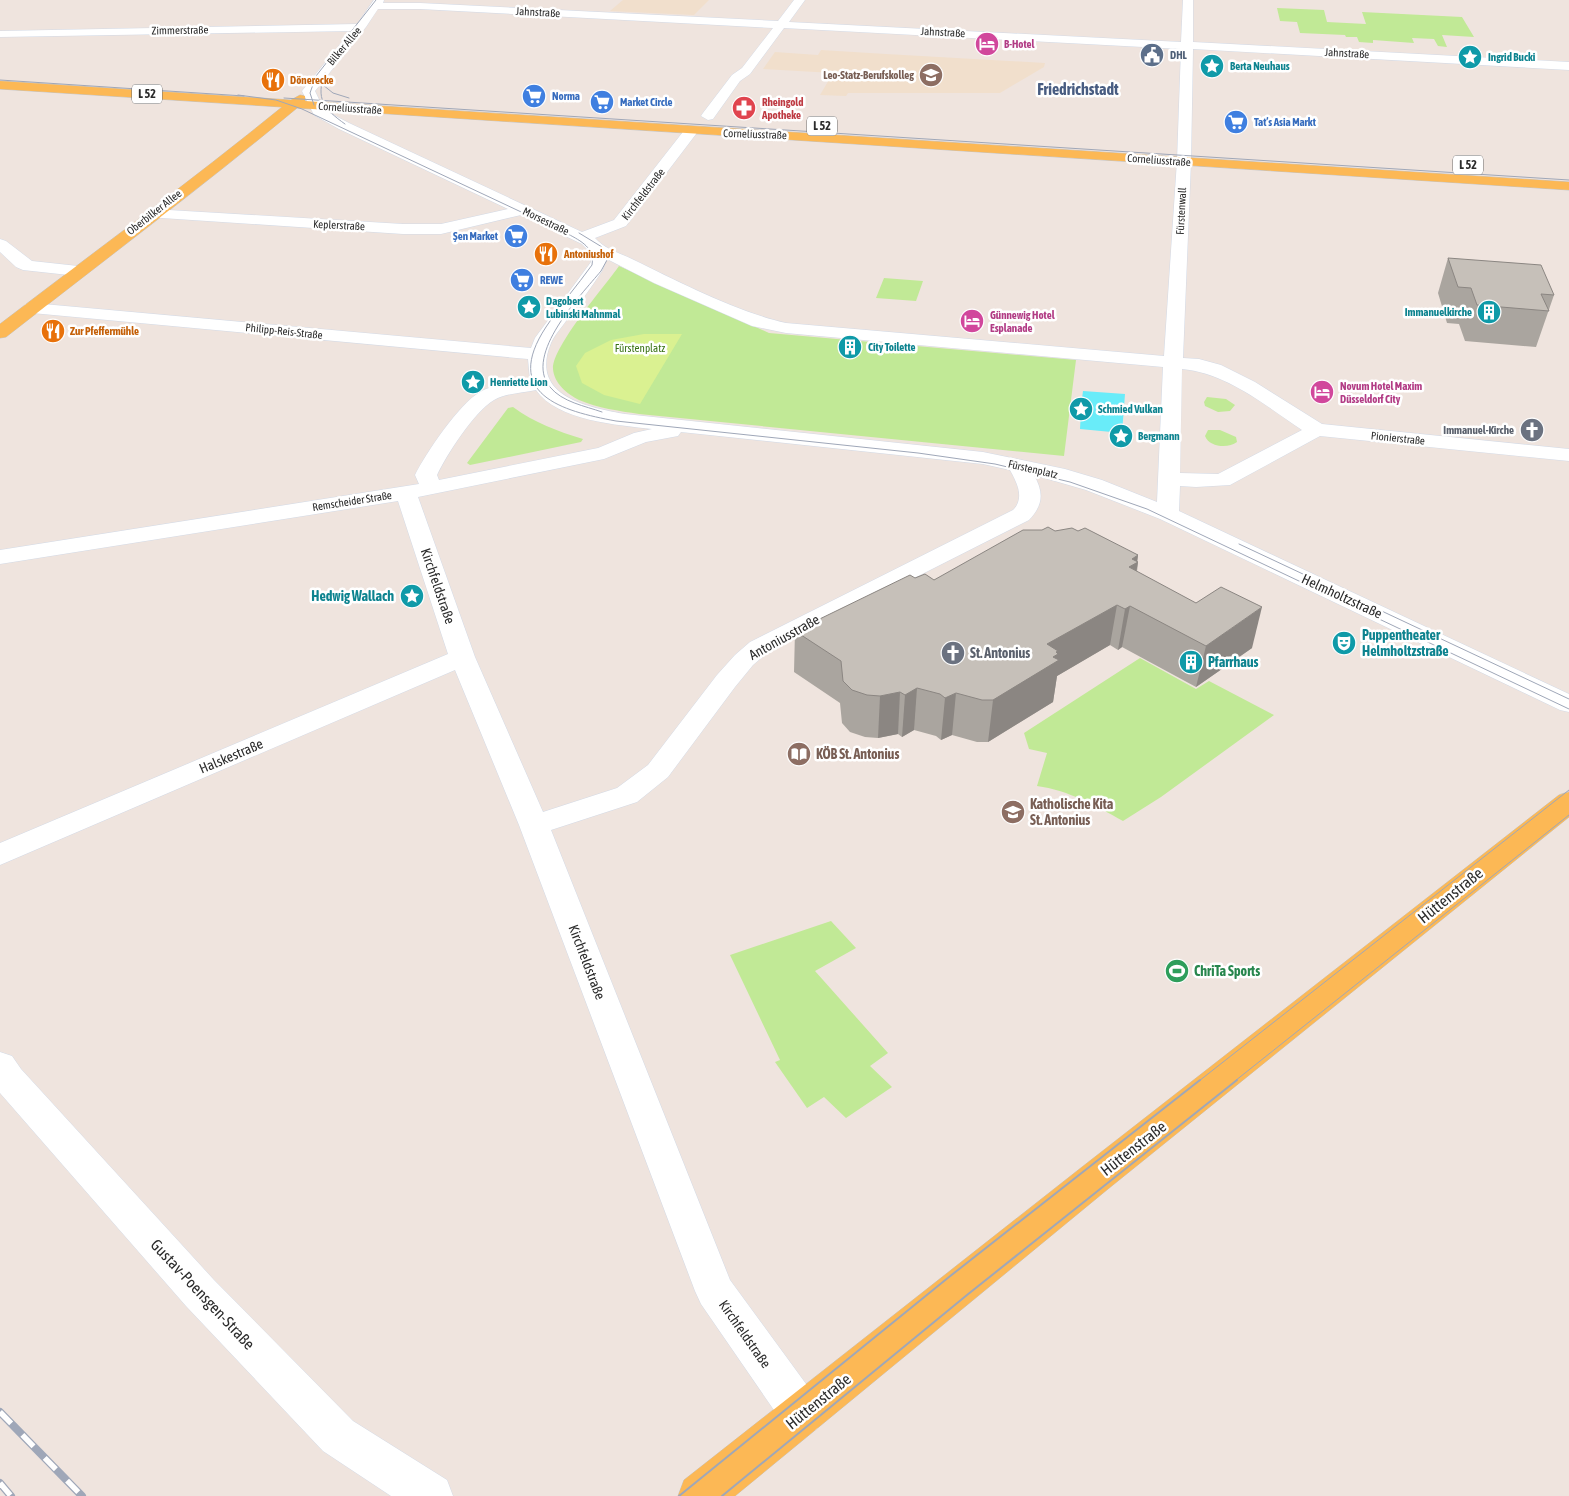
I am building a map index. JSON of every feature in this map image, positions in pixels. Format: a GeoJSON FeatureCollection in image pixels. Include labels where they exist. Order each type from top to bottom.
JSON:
{"type":"FeatureCollection","features":[{"type":"Feature","properties":{"kind":"main road","name":"L 52"},"geometry":{"type":"LineString","coordinates":[[0,74],[132,81]]}},
{"type":"Feature","properties":{"kind":"main road","name":"Corneliusstraße"},"geometry":{"type":"LineString","coordinates":[[0,85],[514,117],[691,131],[1521,168]]}},
{"type":"Feature","properties":{"kind":"main road","name":"Corneliusstraße"},"geometry":{"type":"LineString","coordinates":[[292,90],[326,93]]}},
{"type":"Feature","properties":{"kind":"main road","name":"Oberbilker Allee"},"geometry":{"type":"LineString","coordinates":[[1,331],[152,214],[228,158],[295,104],[308,91]]}},
{"type":"Feature","properties":{"kind":"main road","name":"Corneliusstraße"},"geometry":{"type":"LineString","coordinates":[[342,94],[662,114]]}},
{"type":"Feature","properties":{"kind":"main road","name":"L 52"},"geometry":{"type":"LineString","coordinates":[[600,124],[642,121],[645,117],[637,113]]}},
{"type":"Feature","properties":{"kind":"main road","name":"Corneliusstraße"},"geometry":{"type":"LineString","coordinates":[[690,115],[711,113],[728,118]]}},
{"type":"Feature","properties":{"kind":"main road","name":"Corneliusstraße"},"geometry":{"type":"LineString","coordinates":[[767,120],[931,133],[1012,136]]}},
{"type":"Feature","properties":{"kind":"main road","name":"Corneliusstraße"},"geometry":{"type":"LineString","coordinates":[[1181,152],[1569,186]]}},
{"type":"Feature","properties":{"kind":"main road","name":"Hüttenstraße"},"geometry":{"type":"LineString","coordinates":[[700,1496],[1569,802]]}},
{"type":"Feature","properties":{"kind":"street"},"geometry":{"type":"LineString","coordinates":[[711,113],[736,78],[746,71],[800,0]]}},
{"type":"Feature","properties":{"kind":"street","name":"Fürstenwall"},"geometry":{"type":"LineString","coordinates":[[1173,362],[1188,0]]}},
{"type":"Feature","properties":{"kind":"street","name":"Jahnstraße"},"geometry":{"type":"LineString","coordinates":[[377,3],[1569,66]]}},
{"type":"Feature","properties":{"kind":"street","name":"Bilker Allee"},"geometry":{"type":"LineString","coordinates":[[308,91],[377,3]]}},
{"type":"Feature","properties":{"kind":"street","name":"Zimmerstraße"},"geometry":{"type":"LineString","coordinates":[[0,34],[360,27]]}},
{"type":"Feature","properties":{"kind":"street","name":"Morsestraße"},"geometry":{"type":"LineString","coordinates":[[308,91],[319,112],[344,126],[588,241],[598,251],[614,256],[660,279],[746,317],[769,325],[1173,362]]}},
{"type":"Feature","properties":{"kind":"street"},"geometry":{"type":"LineString","coordinates":[[344,126],[341,122],[350,115],[378,110]]}},
{"type":"Feature","properties":{"kind":"street","name":"Kirchfeldstraße"},"geometry":{"type":"LineString","coordinates":[[580,238],[611,228],[620,223],[691,131]]}},
{"type":"Feature","properties":{"kind":"street","name":"Keplerstraße"},"geometry":{"type":"LineString","coordinates":[[152,214],[441,229],[524,210]]}},
{"type":"Feature","properties":{"kind":"street"},"geometry":{"type":"LineString","coordinates":[[0,244],[22,263],[29,266],[78,271]]}},
{"type":"Feature","properties":{"kind":"street"},"geometry":{"type":"LineString","coordinates":[[540,384],[535,366],[542,342],[594,271],[599,262],[598,251]]}},
{"type":"Feature","properties":{"kind":"street","name":"Philipp-Reis-Straße"},"geometry":{"type":"LineString","coordinates":[[32,308],[537,354]]}},
{"type":"Feature","properties":{"kind":"street"},"geometry":{"type":"LineString","coordinates":[[1168,514],[1173,362],[1214,368],[1248,386],[1318,430]]}},
{"type":"Feature","properties":{"kind":"street","name":"Kirchfeldstraße"},"geometry":{"type":"LineString","coordinates":[[540,384],[486,396],[476,405],[431,463],[418,490],[462,656],[534,825],[715,1291],[802,1414]]}},
{"type":"Feature","properties":{"kind":"street","name":"Fürstenplatz"},"geometry":{"type":"LineString","coordinates":[[540,384],[558,402],[580,411],[625,420],[983,458],[1017,464],[1094,485],[1168,514]]}},
{"type":"Feature","properties":{"kind":"street","name":"Remscheider Straße"},"geometry":{"type":"LineString","coordinates":[[0,557],[418,490],[604,453],[641,437],[700,427]]}},
{"type":"Feature","properties":{"kind":"street"},"geometry":{"type":"LineString","coordinates":[[1169,478],[1196,482],[1222,480],[1318,430]]}},
{"type":"Feature","properties":{"kind":"street","name":"Pionierstraße"},"geometry":{"type":"LineString","coordinates":[[1318,430],[1569,454]]}},
{"type":"Feature","properties":{"kind":"street","name":"Antoniusstraße"},"geometry":{"type":"LineString","coordinates":[[534,825],[627,795],[658,771],[726,681],[744,660],[759,647],[1021,515],[1027,510],[1031,502],[1028,482],[1017,464]]}},
{"type":"Feature","properties":{"kind":"street","name":"Helmholtzstraße"},"geometry":{"type":"LineString","coordinates":[[1168,514],[1569,704]]}},
{"type":"Feature","properties":{"kind":"street","name":"Halskestraße"},"geometry":{"type":"LineString","coordinates":[[0,855],[462,656]]}},
{"type":"Feature","properties":{"kind":"street","name":"Gustav-Poensgen-Straße"},"geometry":{"type":"LineString","coordinates":[[0,1066],[9,1079],[194,1286],[338,1436],[431,1496]]}},
{"type":"Feature","properties":{"kind":"shaded area"},"geometry":{"type":"Polygon","coordinates":[[[623,0],[709,0],[694,15],[610,11],[623,0]]]}},
{"type":"Feature","properties":{"kind":"shaded area","name":"Leo-Statz-Berufskolleg"},"geometry":{"type":"Polygon","coordinates":[[[821,50],[1045,63],[1044,67],[1000,93],[848,93],[846,96],[820,95],[833,73],[763,69],[775,52],[818,55],[821,50]]]}},
{"type":"Feature","properties":{"kind":"green space"},"geometry":{"type":"Polygon","coordinates":[[[1277,8],[1324,10],[1327,22],[1366,24],[1362,12],[1462,17],[1474,37],[1442,35],[1447,47],[1438,46],[1434,39],[1412,38],[1414,43],[1373,40],[1373,43],[1359,42],[1357,37],[1346,37],[1345,35],[1300,33],[1297,22],[1280,21],[1277,8]]]}},
{"type":"Feature","properties":{"kind":"green space","name":"Fürstenplatz"},"geometry":{"type":"Polygon","coordinates":[[[619,266],[769,333],[1076,360],[1064,456],[639,414],[586,403],[570,395],[556,379],[553,369],[555,359],[580,317],[619,266]]]}},
{"type":"Feature","properties":{"kind":"green space"},"geometry":{"type":"Polygon","coordinates":[[[884,278],[923,281],[916,301],[876,298],[884,278]]]}},
{"type":"Feature","properties":{"kind":"green space"},"geometry":{"type":"Polygon","coordinates":[[[644,334],[682,334],[640,404],[604,395],[582,383],[576,366],[585,353],[611,340],[644,334]]]}},
{"type":"Feature","properties":{"kind":"green space"},"geometry":{"type":"Polygon","coordinates":[[[1207,397],[1226,399],[1235,405],[1230,411],[1218,412],[1205,406],[1204,402],[1207,397]]]}},
{"type":"Feature","properties":{"kind":"green space"},"geometry":{"type":"Polygon","coordinates":[[[513,407],[546,426],[583,439],[581,442],[470,465],[467,463],[508,408],[513,407]]]}},
{"type":"Feature","properties":{"kind":"green space"},"geometry":{"type":"Polygon","coordinates":[[[1208,430],[1220,430],[1236,437],[1237,442],[1229,446],[1219,446],[1210,443],[1205,436],[1208,430]]]}},
{"type":"Feature","properties":{"kind":"green space"},"geometry":{"type":"Polygon","coordinates":[[[1140,658],[1196,689],[1209,681],[1274,715],[1161,797],[1123,821],[1071,795],[1037,786],[1047,753],[1029,749],[1024,733],[1140,658]]]}},
{"type":"Feature","properties":{"kind":"green space"},"geometry":{"type":"Polygon","coordinates":[[[831,921],[856,948],[815,971],[888,1053],[870,1066],[892,1087],[846,1118],[824,1097],[807,1108],[775,1062],[780,1060],[730,955],[831,921]]]}},
{"type":"Feature","properties":{"kind":"water"},"geometry":{"type":"Polygon","coordinates":[[[1083,391],[1125,394],[1122,433],[1080,429],[1081,412],[1087,410],[1081,406],[1083,391]]]}},
{"type":"Feature","properties":{"kind":"building"},"geometry":{"type":"Polygon","coordinates":[[[1448,258],[1541,265],[1554,295],[1541,294],[1549,311],[1477,305],[1471,288],[1458,287],[1448,258]]]}},
{"type":"Feature","properties":{"kind":"building"},"geometry":{"type":"Polygon","coordinates":[[[1048,527],[1055,531],[1072,528],[1078,531],[1085,528],[1138,555],[1132,559],[1138,562],[1129,567],[1196,603],[1221,587],[1262,607],[1206,646],[1130,606],[1125,609],[1117,605],[1047,644],[1058,651],[1056,652],[1058,654],[1053,657],[1059,660],[993,700],[982,700],[956,693],[945,698],[940,694],[917,688],[905,695],[900,692],[880,696],[867,695],[852,690],[843,681],[841,661],[795,631],[910,575],[915,578],[925,574],[934,580],[1023,530],[1042,530],[1048,527]]]}},
{"type":"Feature","properties":{"kind":"tram line"},"geometry":{"type":"LineString","coordinates":[[312,100],[310,93],[316,76],[376,0]]}},
{"type":"Feature","properties":{"kind":"tram line"},"geometry":{"type":"LineString","coordinates":[[322,100],[321,90],[325,73]]}},
{"type":"Feature","properties":{"kind":"tram line"},"geometry":{"type":"LineString","coordinates":[[324,78],[323,85],[333,93],[349,98]]}},
{"type":"Feature","properties":{"kind":"tram line"},"geometry":{"type":"LineString","coordinates":[[0,80],[244,96]]}},
{"type":"Feature","properties":{"kind":"tram line"},"geometry":{"type":"LineString","coordinates":[[238,95],[276,100],[302,109],[568,234],[586,246],[591,254],[592,265],[546,327],[534,350],[531,369],[534,384],[544,395],[558,405],[576,412],[616,421],[918,453],[995,464],[1070,482],[1147,509],[1569,709]]}},
{"type":"Feature","properties":{"kind":"tram line"},"geometry":{"type":"LineString","coordinates":[[284,98],[312,100]]}},
{"type":"Feature","properties":{"kind":"tram line"},"geometry":{"type":"LineString","coordinates":[[312,100],[322,100]]}},
{"type":"Feature","properties":{"kind":"tram line"},"geometry":{"type":"LineString","coordinates":[[312,100],[314,105]]}},
{"type":"Feature","properties":{"kind":"tram line"},"geometry":{"type":"LineString","coordinates":[[322,100],[1569,180]]}},
{"type":"Feature","properties":{"kind":"tram line"},"geometry":{"type":"LineString","coordinates":[[322,100],[327,108],[345,124]]}},
{"type":"Feature","properties":{"kind":"tram line"},"geometry":{"type":"LineString","coordinates":[[579,233],[602,247],[607,260],[601,271],[558,326],[549,343],[544,359],[544,374],[550,387],[561,396],[574,403],[602,412]]}},
{"type":"Feature","properties":{"kind":"tram line"},"geometry":{"type":"LineString","coordinates":[[1239,544],[1569,699]]}},
{"type":"Feature","properties":{"kind":"tram line"},"geometry":{"type":"LineString","coordinates":[[1199,1081],[1569,790]]}},
{"type":"Feature","properties":{"kind":"tram line"},"geometry":{"type":"LineString","coordinates":[[1235,1081],[1569,815]]}},
{"type":"Feature","properties":{"kind":"tram line"},"geometry":{"type":"LineString","coordinates":[[679,1496],[949,1277],[1200,1080]]}},
{"type":"Feature","properties":{"kind":"tram line"},"geometry":{"type":"LineString","coordinates":[[722,1496],[967,1295],[1237,1080]]}},
{"type":"Feature","properties":{"kind":"railway"},"geometry":{"type":"LineString","coordinates":[[0,1412],[82,1496]]}},
{"type":"Feature","properties":{"kind":"railway"},"geometry":{"type":"LineString","coordinates":[[0,1483],[11,1496]]}},
{"type":"Feature","properties":{"kind":"place","name":"B-Hotel"},"geometry":{"type":"Point","coordinates":[987,44]}},
{"type":"Feature","properties":{"kind":"place","name":"DHL"},"geometry":{"type":"Point","coordinates":[1152,55]}},
{"type":"Feature","properties":{"kind":"place","name":"Ingrid Bucki"},"geometry":{"type":"Point","coordinates":[1470,57]}},
{"type":"Feature","properties":{"kind":"place","name":"Berta Neuhaus"},"geometry":{"type":"Point","coordinates":[1212,66]}},
{"type":"Feature","properties":{"kind":"place","name":"Leo-Statz-Berufskolleg"},"geometry":{"type":"Point","coordinates":[931,75]}},
{"type":"Feature","properties":{"kind":"place","name":"Dönerecke"},"geometry":{"type":"Point","coordinates":[273,80]}},
{"type":"Feature","properties":{"kind":"place","name":"Norma"},"geometry":{"type":"Point","coordinates":[534,96]}},
{"type":"Feature","properties":{"kind":"place","name":"Market Circle"},"geometry":{"type":"Point","coordinates":[602,102]}},
{"type":"Feature","properties":{"kind":"place","name":"Rheingold Apotheke"},"geometry":{"type":"Point","coordinates":[744,108]}},
{"type":"Feature","properties":{"kind":"place","name":"Tat’s Asia Markt"},"geometry":{"type":"Point","coordinates":[1236,122]}},
{"type":"Feature","properties":{"kind":"place","name":"Şen Market"},"geometry":{"type":"Point","coordinates":[516,236]}},
{"type":"Feature","properties":{"kind":"place","name":"Antoniushof"},"geometry":{"type":"Point","coordinates":[546,254]}},
{"type":"Feature","properties":{"kind":"place","name":"REWE"},"geometry":{"type":"Point","coordinates":[522,280]}},
{"type":"Feature","properties":{"kind":"place","name":"Dagobert Lubinski Mahnmal"},"geometry":{"type":"Point","coordinates":[529,307]}},
{"type":"Feature","properties":{"kind":"place","name":"Immanuelkirche"},"geometry":{"type":"Point","coordinates":[1489,312]}},
{"type":"Feature","properties":{"kind":"place","name":"Günnewig Hotel Esplanade"},"geometry":{"type":"Point","coordinates":[972,321]}},
{"type":"Feature","properties":{"kind":"place","name":"Zur Pfeffermühle"},"geometry":{"type":"Point","coordinates":[53,331]}},
{"type":"Feature","properties":{"kind":"place","name":"City Toilette"},"geometry":{"type":"Point","coordinates":[850,347]}},
{"type":"Feature","properties":{"kind":"place","name":"Henriette Lion"},"geometry":{"type":"Point","coordinates":[473,382]}},
{"type":"Feature","properties":{"kind":"place","name":"Novum Hotel Maxim Düsseldorf City"},"geometry":{"type":"Point","coordinates":[1322,392]}},
{"type":"Feature","properties":{"kind":"place","name":"Schmied Vulkan"},"geometry":{"type":"Point","coordinates":[1081,409]}},
{"type":"Feature","properties":{"kind":"place","name":"Immanuel-Kirche"},"geometry":{"type":"Point","coordinates":[1532,430]}},
{"type":"Feature","properties":{"kind":"place","name":"Bergmann"},"geometry":{"type":"Point","coordinates":[1121,436]}},
{"type":"Feature","properties":{"kind":"place","name":"Hedwig Wallach"},"geometry":{"type":"Point","coordinates":[412,596]}},
{"type":"Feature","properties":{"kind":"place","name":"Puppentheater Helmholtzstraße"},"geometry":{"type":"Point","coordinates":[1344,643]}},
{"type":"Feature","properties":{"kind":"place","name":"St. Antonius"},"geometry":{"type":"Point","coordinates":[953,653]}},
{"type":"Feature","properties":{"kind":"place","name":"Pfarrhaus"},"geometry":{"type":"Point","coordinates":[1191,662]}},
{"type":"Feature","properties":{"kind":"place","name":"KÖB St. Antonius"},"geometry":{"type":"Point","coordinates":[799,754]}},
{"type":"Feature","properties":{"kind":"place","name":"Katholische Kita St. Antonius"},"geometry":{"type":"Point","coordinates":[1013,812]}},
{"type":"Feature","properties":{"kind":"place","name":"ChriTa Sports"},"geometry":{"type":"Point","coordinates":[1177,971]}},
{"type":"Feature","properties":{"kind":"district","name":"Friedrichstadt"},"geometry":{"type":"Point","coordinates":[1078,89]}}]}
